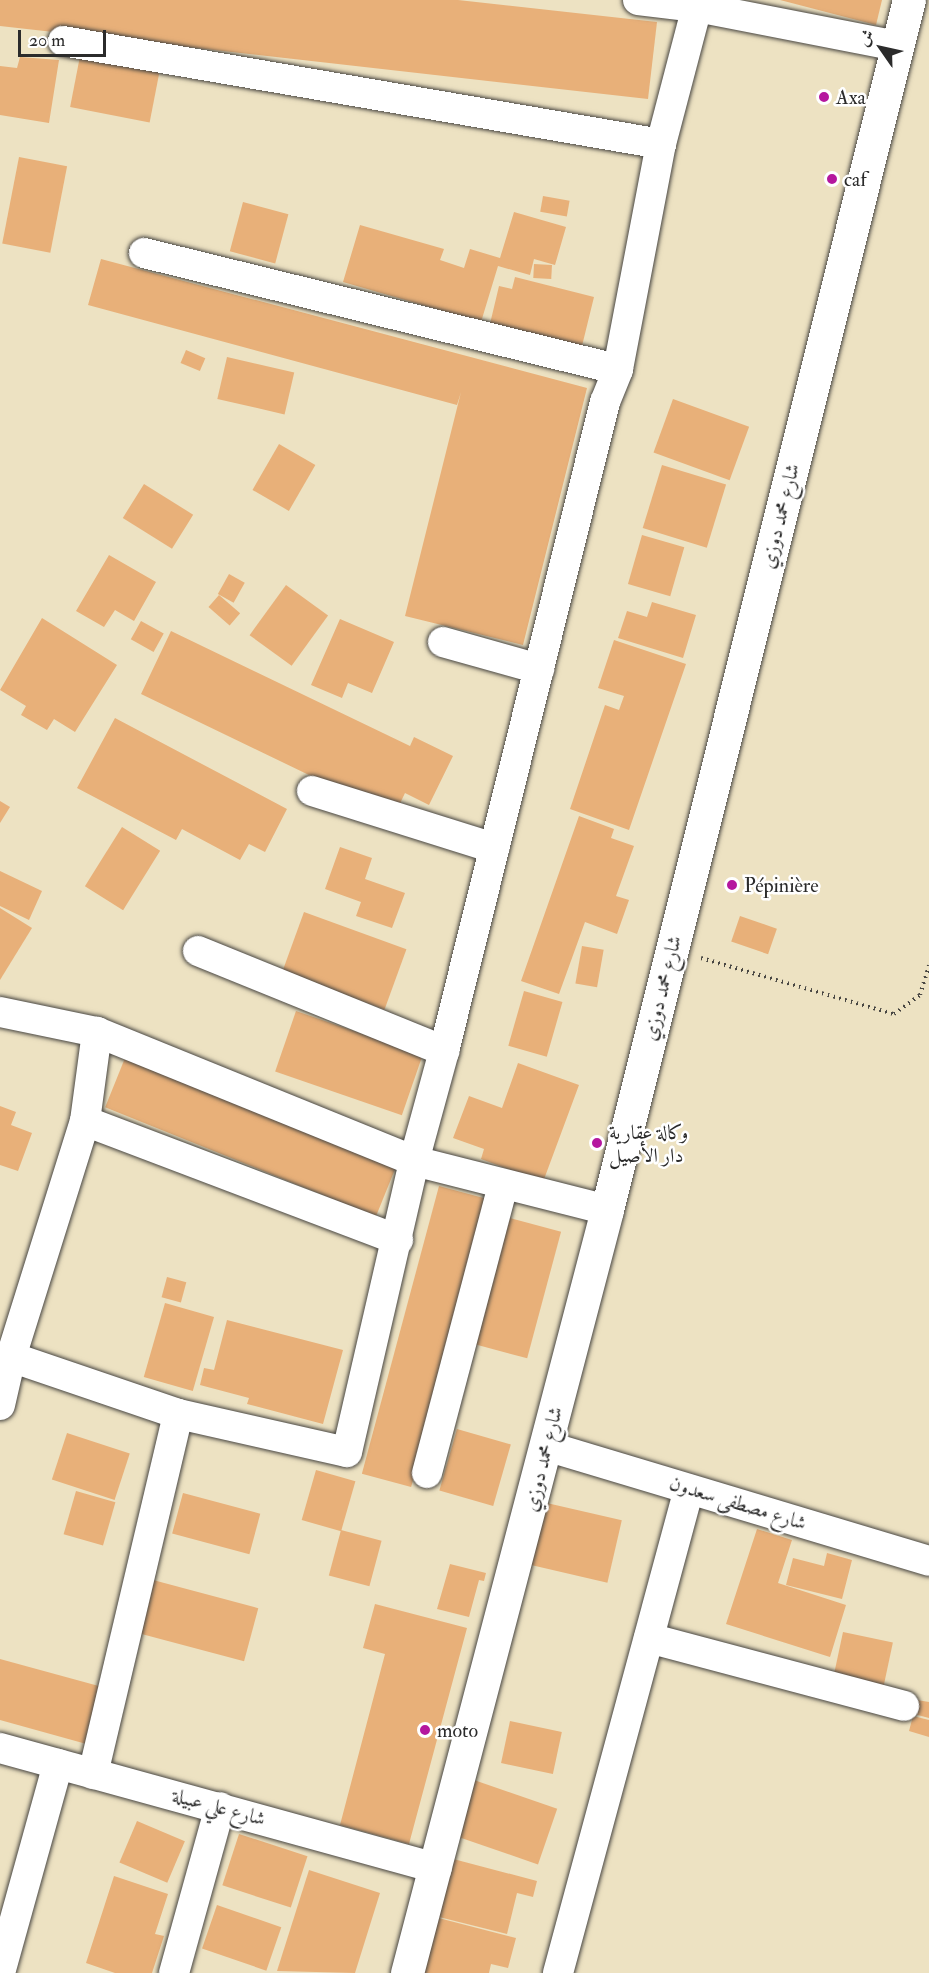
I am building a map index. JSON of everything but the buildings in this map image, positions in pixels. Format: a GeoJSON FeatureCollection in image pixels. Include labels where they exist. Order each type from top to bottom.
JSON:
{"type":"FeatureCollection","features":[{"type":"Feature","properties":{"kind":"street"},"geometry":{"type":"LineString","coordinates":[[638,0],[697,7],[897,46]]}},
{"type":"Feature","properties":{"kind":"street","name":"شارع محمد دوزي"},"geometry":{"type":"LineString","coordinates":[[407,1973],[437,1868],[607,1210],[909,0]]}},
{"type":"Feature","properties":{"kind":"street"},"geometry":{"type":"LineString","coordinates":[[11,1358],[178,1414],[347,1452],[398,1240],[414,1161],[444,1052],[605,402],[618,369],[661,144],[697,7]]}},
{"type":"Feature","properties":{"kind":"street"},"geometry":{"type":"LineString","coordinates":[[63,41],[661,144]]}},
{"type":"Feature","properties":{"kind":"street"},"geometry":{"type":"LineString","coordinates":[[144,253],[618,369]]}},
{"type":"Feature","properties":{"kind":"street"},"geometry":{"type":"LineString","coordinates":[[443,642],[539,669]]}},
{"type":"Feature","properties":{"kind":"street"},"geometry":{"type":"LineString","coordinates":[[312,791],[495,848]]}},
{"type":"Feature","properties":{"kind":"street"},"geometry":{"type":"LineString","coordinates":[[198,951],[444,1052]]}},
{"type":"Feature","properties":{"kind":"street"},"geometry":{"type":"LineString","coordinates":[[0,1012],[97,1032],[414,1161],[607,1210]]}},
{"type":"Feature","properties":{"kind":"street"},"geometry":{"type":"LineString","coordinates":[[0,1405],[11,1358],[86,1121],[97,1032]]}},
{"type":"Feature","properties":{"kind":"street"},"geometry":{"type":"LineString","coordinates":[[86,1121],[398,1240]]}},
{"type":"Feature","properties":{"kind":"street"},"geometry":{"type":"LineString","coordinates":[[427,1473],[503,1185]]}},
{"type":"Feature","properties":{"kind":"street"},"geometry":{"type":"LineString","coordinates":[[93,1774],[178,1414]]}},
{"type":"Feature","properties":{"kind":"street","name":"شارع مصطفى سعدون"},"geometry":{"type":"LineString","coordinates":[[546,1446],[929,1561]]}},
{"type":"Feature","properties":{"kind":"street"},"geometry":{"type":"LineString","coordinates":[[558,1973],[689,1489]]}},
{"type":"Feature","properties":{"kind":"street"},"geometry":{"type":"LineString","coordinates":[[649,1638],[904,1706]]}},
{"type":"Feature","properties":{"kind":"street","name":"شارع علي عبيلة"},"geometry":{"type":"LineString","coordinates":[[0,1748],[437,1868]]}},
{"type":"Feature","properties":{"kind":"street"},"geometry":{"type":"LineString","coordinates":[[0,1973],[58,1764]]}},
{"type":"Feature","properties":{"kind":"street"},"geometry":{"type":"LineString","coordinates":[[174,1973],[220,1807]]}},
{"type":"Feature","properties":{"kind":"path"},"geometry":{"type":"LineString","coordinates":[[672,950],[894,1014],[920,995],[929,965]]}},
{"type":"Feature","properties":{"kind":"place","name":"Axa"},"geometry":{"type":"Point","coordinates":[824,97]}},
{"type":"Feature","properties":{"kind":"place","name":"caf"},"geometry":{"type":"Point","coordinates":[832,179]}},
{"type":"Feature","properties":{"kind":"place","name":"Pépinière"},"geometry":{"type":"Point","coordinates":[732,885]}},
{"type":"Feature","properties":{"kind":"place","name":"وكالة عقارية دار الأصيل"},"geometry":{"type":"Point","coordinates":[597,1143]}},
{"type":"Feature","properties":{"kind":"place","name":"moto"},"geometry":{"type":"Point","coordinates":[425,1730]}}]}
